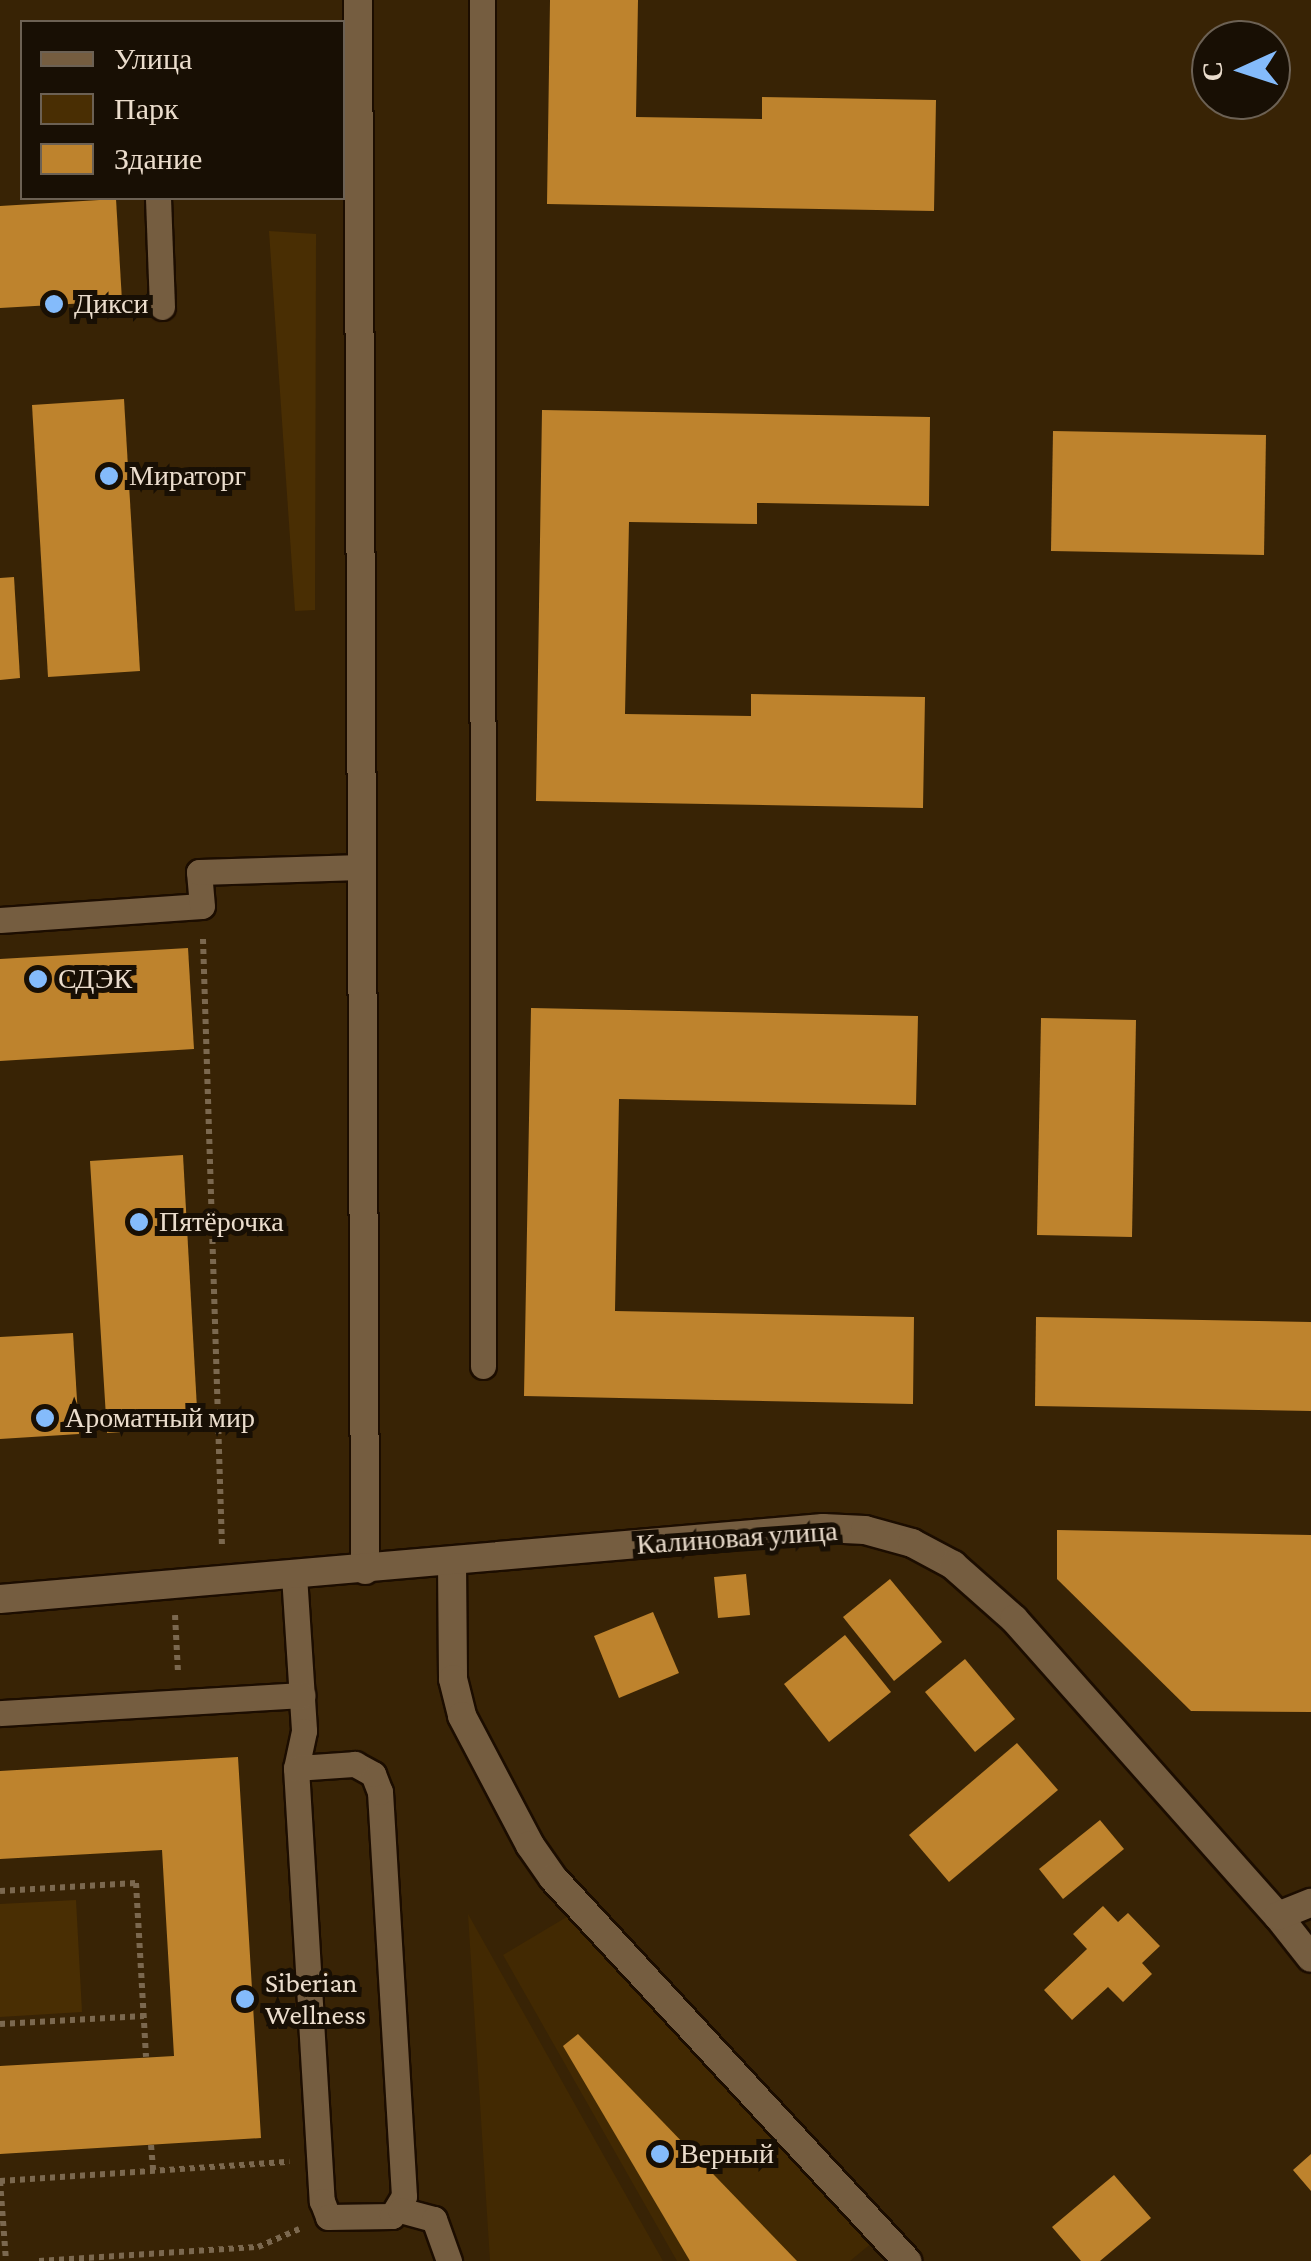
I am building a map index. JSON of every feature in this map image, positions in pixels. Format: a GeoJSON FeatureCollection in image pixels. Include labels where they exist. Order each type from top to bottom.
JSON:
{"type":"FeatureCollection","features":[{"type":"Feature","properties":{"kind":"street"},"geometry":{"type":"LineString","coordinates":[[358,0],[364,1570]]}},
{"type":"Feature","properties":{"kind":"street","name":"Калиновая улица"},"geometry":{"type":"LineString","coordinates":[[0,1599],[823,1528],[912,1543],[953,1565],[1014,1618],[1311,1958]]}},
{"type":"Feature","properties":{"kind":"street"},"geometry":{"type":"LineString","coordinates":[[452,1562],[453,1679],[462,1716],[530,1844],[565,1891],[907,2261]]}},
{"type":"Feature","properties":{"kind":"street"},"geometry":{"type":"LineString","coordinates":[[1278,1916],[1311,1903]]}},
{"type":"Feature","properties":{"kind":"lane"},"geometry":{"type":"LineString","coordinates":[[482,0],[484,1366]]}},
{"type":"Feature","properties":{"kind":"lane"},"geometry":{"type":"LineString","coordinates":[[158,200],[162,307]]}},
{"type":"Feature","properties":{"kind":"lane"},"geometry":{"type":"LineString","coordinates":[[0,920],[202,906],[199,872],[361,866]]}},
{"type":"Feature","properties":{"kind":"lane"},"geometry":{"type":"LineString","coordinates":[[294,1575],[304,1731],[296,1768],[320,2160],[328,2217],[392,2216],[400,2210]]}},
{"type":"Feature","properties":{"kind":"lane"},"geometry":{"type":"LineString","coordinates":[[0,1714],[302,1695]]}},
{"type":"Feature","properties":{"kind":"lane"},"geometry":{"type":"LineString","coordinates":[[296,1768],[355,1764],[373,1774],[380,1792],[400,2210]]}},
{"type":"Feature","properties":{"kind":"lane"},"geometry":{"type":"LineString","coordinates":[[400,2210],[434,2220],[449,2261]]}},
{"type":"Feature","properties":{"kind":"path"},"geometry":{"type":"LineString","coordinates":[[202,906],[222,1552],[242,1552]]}},
{"type":"Feature","properties":{"kind":"path"},"geometry":{"type":"LineString","coordinates":[[175,1614],[180,1702]]}},
{"type":"Feature","properties":{"kind":"path"},"geometry":{"type":"LineString","coordinates":[[0,1891],[136,1882],[146,2057]]}},
{"type":"Feature","properties":{"kind":"path"},"geometry":{"type":"LineString","coordinates":[[0,2024],[144,2016]]}},
{"type":"Feature","properties":{"kind":"path"},"geometry":{"type":"LineString","coordinates":[[152,2144],[153,2170]]}},
{"type":"Feature","properties":{"kind":"path"},"geometry":{"type":"LineString","coordinates":[[6,2261],[0,2181],[320,2160]]}},
{"type":"Feature","properties":{"kind":"path"},"geometry":{"type":"LineString","coordinates":[[39,2261],[258,2247],[328,2217]]}},
{"type":"Feature","properties":{"kind":"shaded area"},"geometry":{"type":"Polygon","coordinates":[[[468,1914],[663,2261],[490,2261],[468,1914]]]}},
{"type":"Feature","properties":{"kind":"shaded area"},"geometry":{"type":"Polygon","coordinates":[[[570,1915],[873,2242],[850,2261],[677,2261],[503,1955],[570,1915]]]}},
{"type":"Feature","properties":{"kind":"green space"},"geometry":{"type":"Polygon","coordinates":[[[269,231],[316,234],[315,610],[295,611],[269,231]]]}},
{"type":"Feature","properties":{"kind":"green space"},"geometry":{"type":"Polygon","coordinates":[[[76,1900],[82,2012],[0,2017],[0,1904],[76,1900]]]}},
{"type":"Feature","properties":{"kind":"building"},"geometry":{"type":"Polygon","coordinates":[[[550,0],[638,0],[636,117],[762,119],[762,97],[936,100],[934,211],[547,204],[550,0]]]}},
{"type":"Feature","properties":{"kind":"building"},"geometry":{"type":"Polygon","coordinates":[[[116,200],[122,301],[0,308],[0,206],[116,200]]]}},
{"type":"Feature","properties":{"kind":"building"},"geometry":{"type":"Polygon","coordinates":[[[124,399],[140,671],[48,677],[32,405],[124,399]]]}},
{"type":"Feature","properties":{"kind":"building"},"geometry":{"type":"Polygon","coordinates":[[[542,410],[930,417],[929,506],[757,503],[757,524],[629,522],[625,714],[751,716],[751,694],[925,697],[923,808],[536,801],[542,410]]]}},
{"type":"Feature","properties":{"kind":"building"},"geometry":{"type":"Polygon","coordinates":[[[1053,431],[1266,435],[1264,555],[1051,551],[1053,431]]]}},
{"type":"Feature","properties":{"kind":"building"},"geometry":{"type":"Polygon","coordinates":[[[14,577],[20,678],[0,680],[0,578],[14,577]]]}},
{"type":"Feature","properties":{"kind":"building"},"geometry":{"type":"Polygon","coordinates":[[[188,948],[194,1049],[0,1061],[0,959],[188,948]]]}},
{"type":"Feature","properties":{"kind":"building"},"geometry":{"type":"Polygon","coordinates":[[[531,1008],[918,1016],[916,1105],[619,1099],[615,1311],[914,1317],[913,1404],[524,1396],[531,1008]]]}},
{"type":"Feature","properties":{"kind":"building"},"geometry":{"type":"Polygon","coordinates":[[[1041,1018],[1136,1020],[1132,1237],[1037,1235],[1041,1018]]]}},
{"type":"Feature","properties":{"kind":"building"},"geometry":{"type":"Polygon","coordinates":[[[183,1155],[198,1427],[107,1433],[90,1161],[183,1155]]]}},
{"type":"Feature","properties":{"kind":"building"},"geometry":{"type":"Polygon","coordinates":[[[1036,1317],[1311,1322],[1311,1411],[1035,1406],[1036,1317]]]}},
{"type":"Feature","properties":{"kind":"building"},"geometry":{"type":"Polygon","coordinates":[[[73,1333],[79,1434],[0,1439],[0,1337],[73,1333]]]}},
{"type":"Feature","properties":{"kind":"building"},"geometry":{"type":"Polygon","coordinates":[[[1057,1530],[1311,1535],[1311,1712],[1191,1711],[1057,1579],[1057,1530]]]}},
{"type":"Feature","properties":{"kind":"building"},"geometry":{"type":"Polygon","coordinates":[[[746,1574],[750,1615],[718,1618],[714,1577],[746,1574]]]}},
{"type":"Feature","properties":{"kind":"building"},"geometry":{"type":"Polygon","coordinates":[[[890,1579],[942,1642],[894,1681],[843,1617],[890,1579]]]}},
{"type":"Feature","properties":{"kind":"building"},"geometry":{"type":"Polygon","coordinates":[[[653,1612],[679,1673],[619,1698],[594,1636],[653,1612]]]}},
{"type":"Feature","properties":{"kind":"building"},"geometry":{"type":"Polygon","coordinates":[[[845,1635],[891,1692],[829,1742],[784,1684],[845,1635]]]}},
{"type":"Feature","properties":{"kind":"building"},"geometry":{"type":"Polygon","coordinates":[[[965,1659],[1015,1719],[975,1752],[925,1692],[965,1659]]]}},
{"type":"Feature","properties":{"kind":"building"},"geometry":{"type":"Polygon","coordinates":[[[1017,1743],[1058,1790],[949,1882],[909,1835],[1017,1743]]]}},
{"type":"Feature","properties":{"kind":"building"},"geometry":{"type":"Polygon","coordinates":[[[238,1757],[261,2138],[0,2154],[0,2066],[174,2056],[162,1850],[0,1859],[0,1771],[238,1757]]]}},
{"type":"Feature","properties":{"kind":"building"},"geometry":{"type":"Polygon","coordinates":[[[1100,1820],[1124,1849],[1063,1899],[1039,1869],[1100,1820]]]}},
{"type":"Feature","properties":{"kind":"building"},"geometry":{"type":"Polygon","coordinates":[[[1103,1906],[1118,1922],[1128,1913],[1160,1946],[1142,1963],[1152,1974],[1123,2002],[1108,1987],[1072,2020],[1044,1990],[1087,1949],[1073,1934],[1103,1906]]]}},
{"type":"Feature","properties":{"kind":"building","name":"Верный"},"geometry":{"type":"Polygon","coordinates":[[[578,2034],[797,2261],[690,2261],[563,2046],[578,2034]]]}},
{"type":"Feature","properties":{"kind":"building"},"geometry":{"type":"Polygon","coordinates":[[[1311,2154],[1311,2191],[1293,2170],[1311,2154]]]}},
{"type":"Feature","properties":{"kind":"building"},"geometry":{"type":"Polygon","coordinates":[[[1114,2175],[1151,2218],[1100,2261],[1081,2261],[1052,2227],[1114,2175]]]}},
{"type":"Feature","properties":{"kind":"place","name":"Дикси"},"geometry":{"type":"Point","coordinates":[54,304]}},
{"type":"Feature","properties":{"kind":"place","name":"Мираторг"},"geometry":{"type":"Point","coordinates":[109,476]}},
{"type":"Feature","properties":{"kind":"place","name":"СДЭК"},"geometry":{"type":"Point","coordinates":[38,979]}},
{"type":"Feature","properties":{"kind":"place","name":"Пятёрочка"},"geometry":{"type":"Point","coordinates":[139,1222]}},
{"type":"Feature","properties":{"kind":"place","name":"Ароматный мир"},"geometry":{"type":"Point","coordinates":[45,1418]}},
{"type":"Feature","properties":{"kind":"place","name":"Siberian Wellness"},"geometry":{"type":"Point","coordinates":[245,1999]}},
{"type":"Feature","properties":{"kind":"place","name":"Верный"},"geometry":{"type":"Point","coordinates":[660,2154]}}]}
